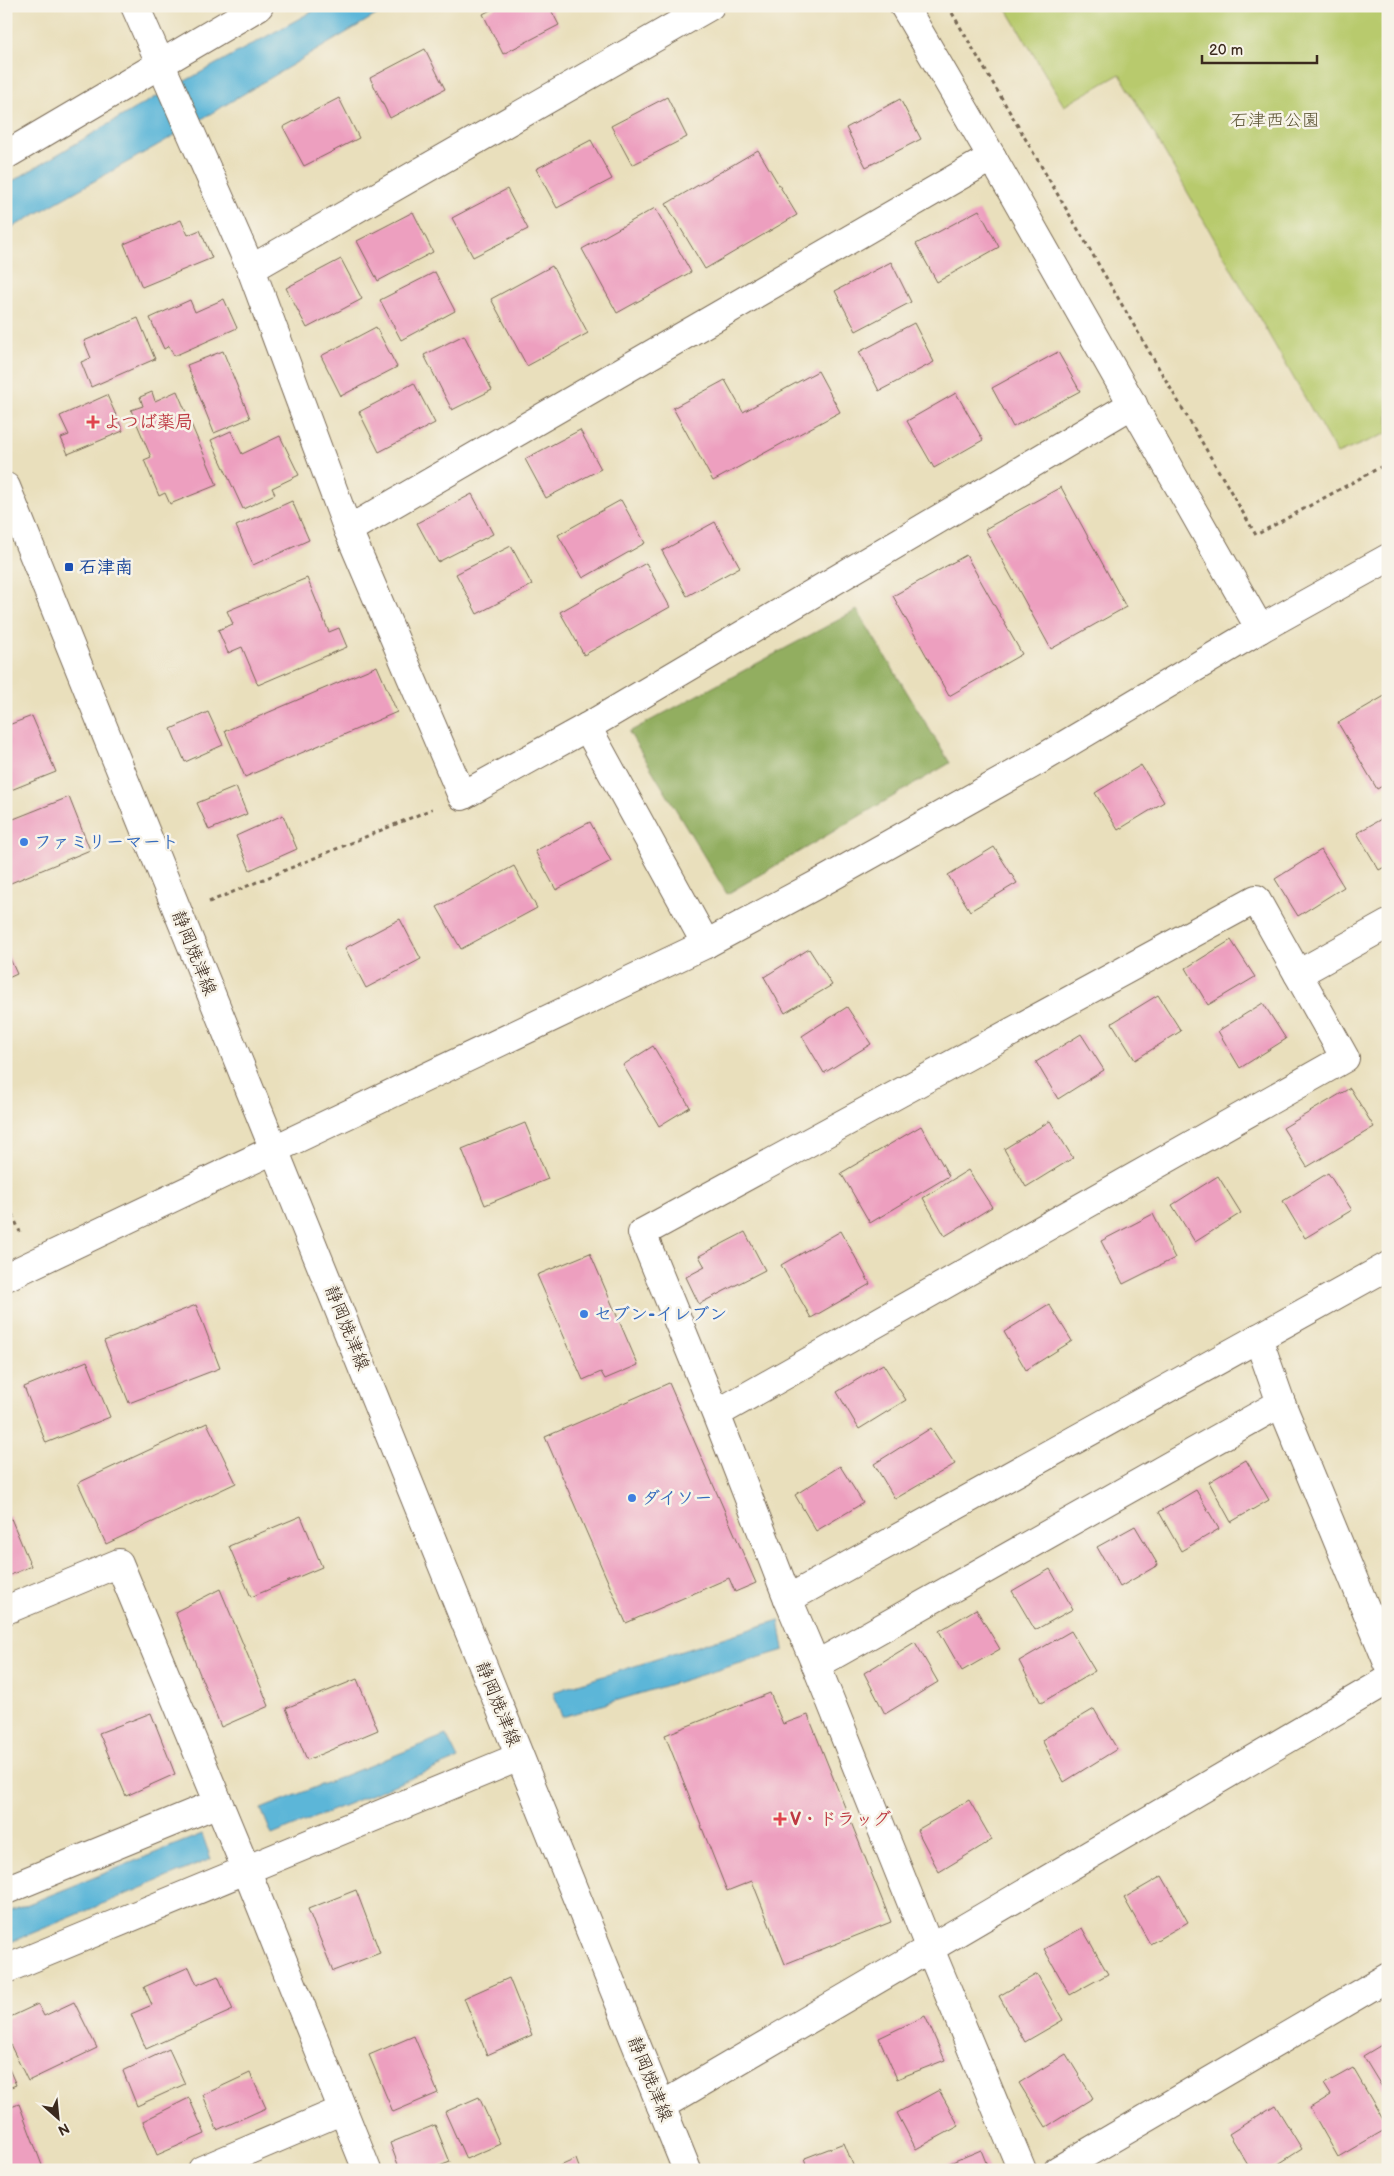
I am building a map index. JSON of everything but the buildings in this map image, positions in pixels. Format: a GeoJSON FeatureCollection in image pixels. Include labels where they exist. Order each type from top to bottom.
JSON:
{"type":"FeatureCollection","features":[{"type":"Feature","properties":{"kind":"street"},"geometry":{"type":"LineString","coordinates":[[135,6],[251,269],[348,530],[462,796],[587,727],[1133,404]]}},
{"type":"Feature","properties":{"kind":"street"},"geometry":{"type":"LineString","coordinates":[[6,155],[164,74],[259,6]]}},
{"type":"Feature","properties":{"kind":"street"},"geometry":{"type":"LineString","coordinates":[[251,269],[710,6]]}},
{"type":"Feature","properties":{"kind":"street"},"geometry":{"type":"LineString","coordinates":[[904,6],[1260,629]]}},
{"type":"Feature","properties":{"kind":"street"},"geometry":{"type":"LineString","coordinates":[[348,530],[992,157]]}},
{"type":"Feature","properties":{"kind":"street","name":"静岡焼津線"},"geometry":{"type":"LineString","coordinates":[[6,487],[687,2170]]}},
{"type":"Feature","properties":{"kind":"street"},"geometry":{"type":"LineString","coordinates":[[6,1277],[274,1148],[489,1049],[706,944],[829,878],[1036,762],[1260,629],[1388,558]]}},
{"type":"Feature","properties":{"kind":"street"},"geometry":{"type":"LineString","coordinates":[[587,727],[706,944]]}},
{"type":"Feature","properties":{"kind":"street"},"geometry":{"type":"LineString","coordinates":[[716,1414],[1345,1058],[1256,899],[642,1233],[716,1414],[788,1599],[1022,2170]]}},
{"type":"Feature","properties":{"kind":"street"},"geometry":{"type":"LineString","coordinates":[[1298,974],[1388,924]]}},
{"type":"Feature","properties":{"kind":"street"},"geometry":{"type":"LineString","coordinates":[[788,1599],[1388,1266]]}},
{"type":"Feature","properties":{"kind":"street"},"geometry":{"type":"LineString","coordinates":[[1258,1338],[1281,1403],[1388,1663]]}},
{"type":"Feature","properties":{"kind":"street"},"geometry":{"type":"LineString","coordinates":[[816,1665],[1281,1403]]}},
{"type":"Feature","properties":{"kind":"street"},"geometry":{"type":"LineString","coordinates":[[6,1610],[119,1563],[246,1869],[367,2170]]}},
{"type":"Feature","properties":{"kind":"street"},"geometry":{"type":"LineString","coordinates":[[661,2106],[1388,1680]]}},
{"type":"Feature","properties":{"kind":"street"},"geometry":{"type":"LineString","coordinates":[[6,1969],[519,1757]]}},
{"type":"Feature","properties":{"kind":"street"},"geometry":{"type":"LineString","coordinates":[[6,1890],[218,1803]]}},
{"type":"Feature","properties":{"kind":"street"},"geometry":{"type":"LineString","coordinates":[[1058,2170],[1388,1977]]}},
{"type":"Feature","properties":{"kind":"street"},"geometry":{"type":"LineString","coordinates":[[202,2170],[343,2110]]}},
{"type":"Feature","properties":{"kind":"path"},"geometry":{"type":"LineString","coordinates":[[948,6],[1256,535],[1388,462]]}},
{"type":"Feature","properties":{"kind":"path"},"geometry":{"type":"LineString","coordinates":[[179,915],[462,796]]}},
{"type":"Feature","properties":{"kind":"green space","name":"石津西公園"},"geometry":{"type":"Polygon","coordinates":[[[1005,6],[1388,6],[1388,433],[1337,454],[1120,74],[1064,106],[1005,6]]]}},
{"type":"Feature","properties":{"kind":"green space"},"geometry":{"type":"Polygon","coordinates":[[[857,610],[950,763],[727,894],[629,732],[857,610]]]}},
{"type":"Feature","properties":{"kind":"water"},"geometry":{"type":"Polygon","coordinates":[[[322,6],[391,6],[163,142],[6,231],[6,185],[134,109],[322,6]]]}},
{"type":"Feature","properties":{"kind":"water"},"geometry":{"type":"Polygon","coordinates":[[[779,1620],[784,1650],[562,1717],[553,1692],[779,1620]]]}},
{"type":"Feature","properties":{"kind":"water"},"geometry":{"type":"Polygon","coordinates":[[[446,1735],[458,1759],[272,1835],[261,1809],[446,1735]]]}},
{"type":"Feature","properties":{"kind":"water"},"geometry":{"type":"Polygon","coordinates":[[[202,1834],[211,1859],[6,1944],[6,1913],[202,1834]]]}},
{"type":"Feature","properties":{"kind":"place","name":"よつば薬局"},"geometry":{"type":"Point","coordinates":[93,422]}},
{"type":"Feature","properties":{"kind":"place","name":"石津南"},"geometry":{"type":"Point","coordinates":[69,567]}},
{"type":"Feature","properties":{"kind":"place","name":"ファミリーマート"},"geometry":{"type":"Point","coordinates":[24,842]}},
{"type":"Feature","properties":{"kind":"place","name":"セブン-イレブン"},"geometry":{"type":"Point","coordinates":[584,1314]}},
{"type":"Feature","properties":{"kind":"place","name":"ダイソー"},"geometry":{"type":"Point","coordinates":[632,1498]}},
{"type":"Feature","properties":{"kind":"place","name":"V・ドラッグ"},"geometry":{"type":"Point","coordinates":[780,1819]}}]}
